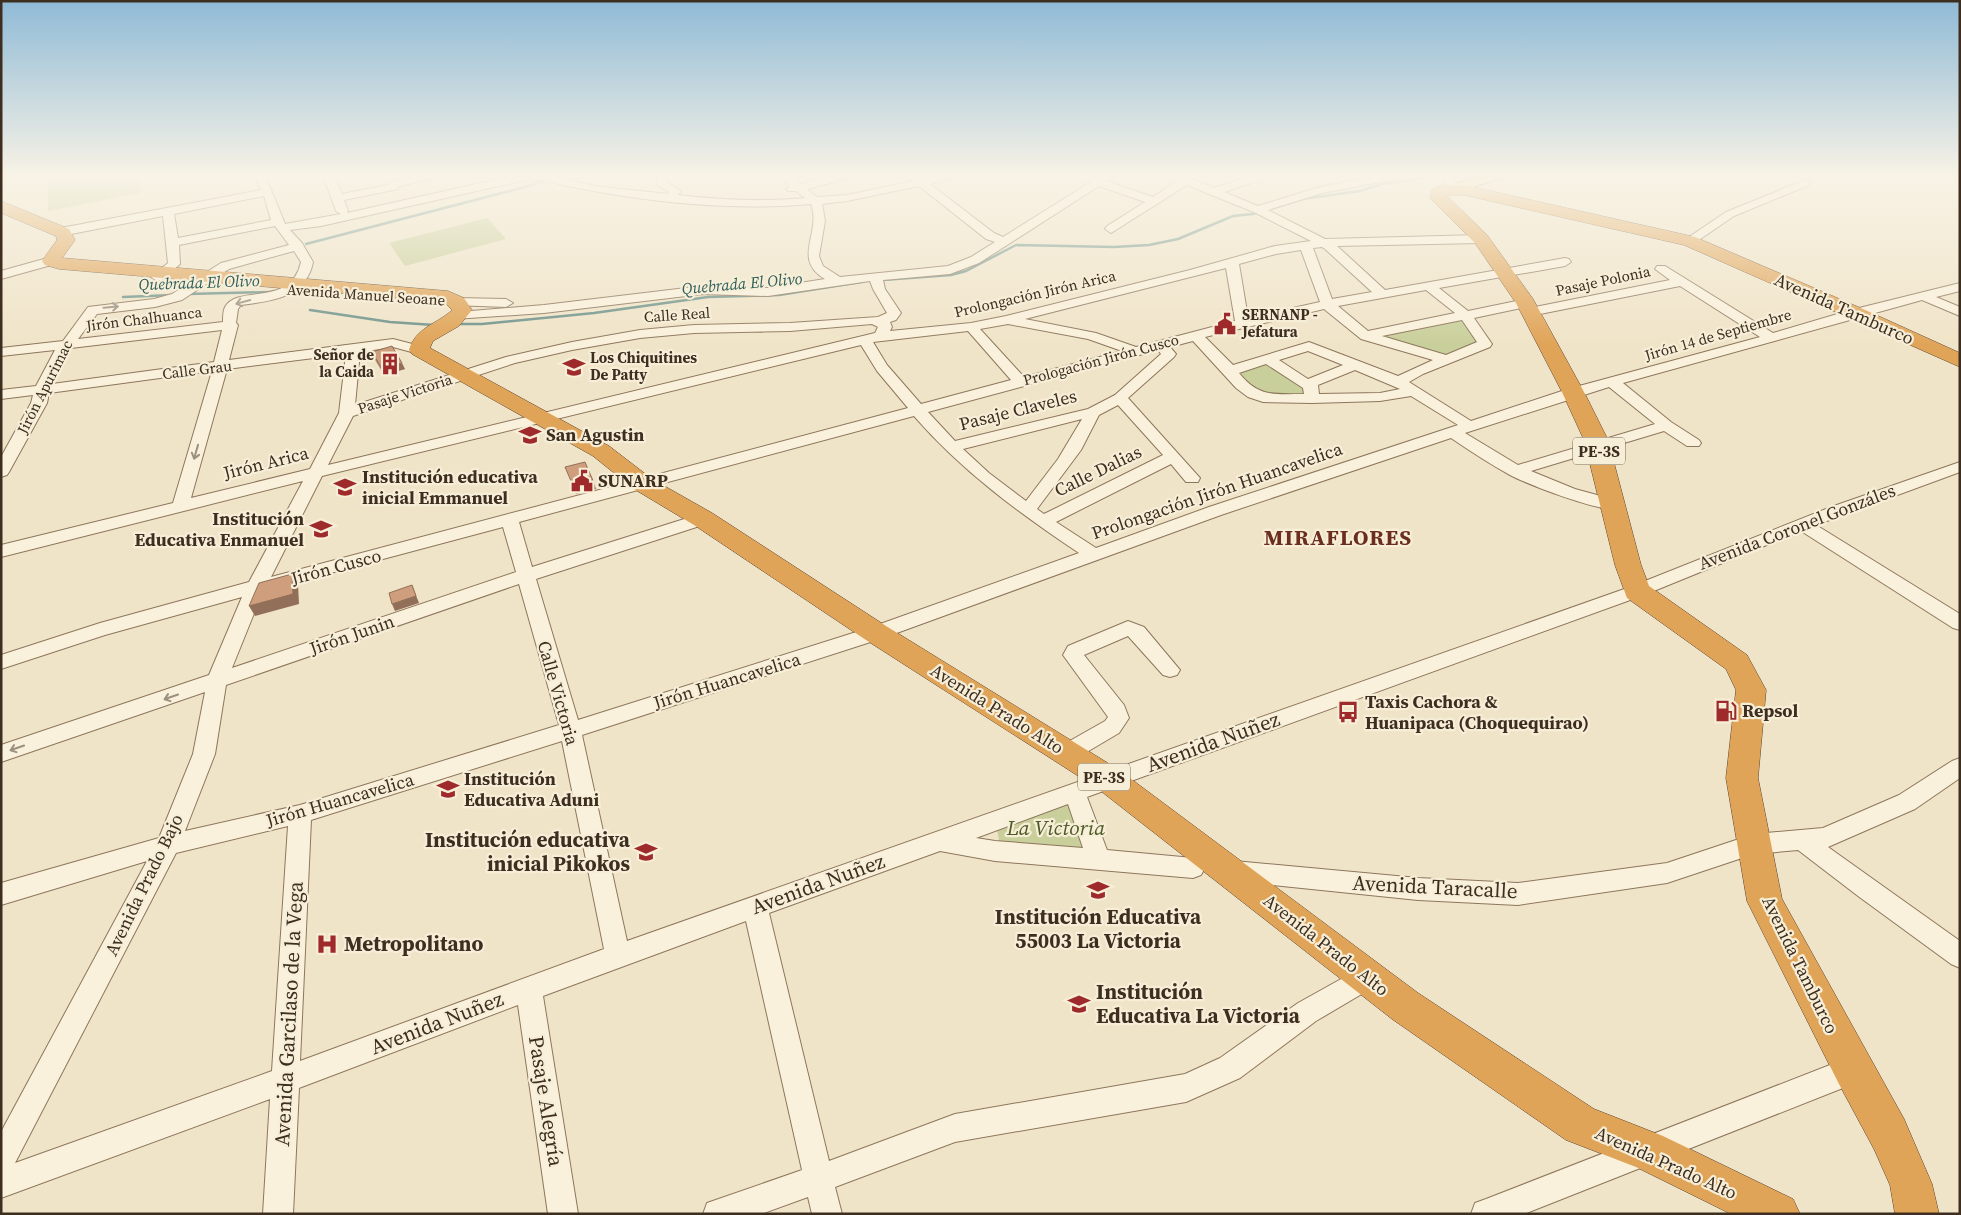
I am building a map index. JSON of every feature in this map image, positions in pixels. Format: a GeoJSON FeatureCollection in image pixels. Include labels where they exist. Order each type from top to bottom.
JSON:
{"type":"FeatureCollection","features":[{"type":"Feature","properties":{"kind":"highway"},"geometry":{"type":"LineString","coordinates":[[43,264],[34,259],[61,239],[62,232]]}},
{"type":"Feature","properties":{"kind":"highway","name":"PE-3S"},"geometry":{"type":"LineString","coordinates":[[1473,232],[1481,240],[1528,308],[1573,392],[1598,447],[1636,591]]}},
{"type":"Feature","properties":{"kind":"highway","name":"Avenida Tamburco"},"geometry":{"type":"LineString","coordinates":[[1648,232],[1689,242],[1856,313],[1960,361]]}},
{"type":"Feature","properties":{"kind":"highway","name":"Avenida Manuel Seoane"},"geometry":{"type":"LineString","coordinates":[[43,264],[293,286],[435,328]]}},
{"type":"Feature","properties":{"kind":"highway","name":"Avenida Prado Alto"},"geometry":{"type":"LineString","coordinates":[[435,328],[463,376],[540,416],[601,452],[643,484],[703,519],[876,633],[1108,779],[1405,1006],[1581,1126],[1648,1151],[1778,1214]]}},
{"type":"Feature","properties":{"kind":"highway","name":"Avenida Tamburco"},"geometry":{"type":"LineString","coordinates":[[1636,591],[1737,662],[1751,690],[1742,778],[1765,902],[1853,1070],[1889,1134],[1911,1184],[1917,1214]]}},
{"type":"Feature","properties":{"kind":"street"},"geometry":{"type":"LineString","coordinates":[[162,274],[174,264],[171,232]]}},
{"type":"Feature","properties":{"kind":"street"},"geometry":{"type":"LineString","coordinates":[[173,243],[240,232]]}},
{"type":"Feature","properties":{"kind":"street"},"geometry":{"type":"LineString","coordinates":[[181,504],[227,343],[231,325],[231,308],[237,302],[277,296],[293,286],[303,273],[307,262],[298,246],[286,232]]}},
{"type":"Feature","properties":{"kind":"street"},"geometry":{"type":"LineString","coordinates":[[817,232],[813,256],[814,262],[822,272],[839,281]]}},
{"type":"Feature","properties":{"kind":"street"},"geometry":{"type":"LineString","coordinates":[[984,232],[994,239],[1003,241]]}},
{"type":"Feature","properties":{"kind":"street","name":"Avenida Manuel Seoane"},"geometry":{"type":"LineString","coordinates":[[435,328],[559,307],[709,290],[768,292],[839,281],[876,279],[950,270],[963,266],[1018,232]]}},
{"type":"Feature","properties":{"kind":"street"},"geometry":{"type":"LineString","coordinates":[[1302,232],[1325,243],[1382,294]]}},
{"type":"Feature","properties":{"kind":"street"},"geometry":{"type":"LineString","coordinates":[[1689,242],[1704,232]]}},
{"type":"Feature","properties":{"kind":"street","name":"Prolongación Jirón Arica"},"geometry":{"type":"LineString","coordinates":[[540,416],[872,338],[972,327],[1006,320],[1275,250],[1325,243],[1481,240]]}},
{"type":"Feature","properties":{"kind":"street","name":"Jirón Apurimac"},"geometry":{"type":"LineString","coordinates":[[1,472],[39,403],[42,389],[65,344],[93,310],[155,303],[181,294],[204,278],[230,264],[298,246]]}},
{"type":"Feature","properties":{"kind":"street"},"geometry":{"type":"LineString","coordinates":[[1306,246],[1327,304],[1366,336],[1449,360]]}},
{"type":"Feature","properties":{"kind":"street"},"geometry":{"type":"LineString","coordinates":[[1233,262],[1232,268],[1242,323]]}},
{"type":"Feature","properties":{"kind":"street","name":"Prologación Jirón Cusco"},"geometry":{"type":"LineString","coordinates":[[643,484],[1242,323],[1327,304],[1565,262]]}},
{"type":"Feature","properties":{"kind":"street"},"geometry":{"type":"LineString","coordinates":[[1,275],[43,264]]}},
{"type":"Feature","properties":{"kind":"street","name":"Pasaje Polonia"},"geometry":{"type":"LineString","coordinates":[[1660,269],[1770,337]]}},
{"type":"Feature","properties":{"kind":"street"},"geometry":{"type":"LineString","coordinates":[[876,279],[894,313],[891,317],[880,321],[885,327],[872,338],[874,359],[951,447],[983,476],[1027,510],[1093,554]]}},
{"type":"Feature","properties":{"kind":"street","name":"Pasaje Polonia"},"geometry":{"type":"LineString","coordinates":[[1366,336],[1465,314],[1528,308],[1682,282]]}},
{"type":"Feature","properties":{"kind":"street"},"geometry":{"type":"LineString","coordinates":[[1399,382],[1418,371],[1485,344],[1465,314],[1427,286]]}},
{"type":"Feature","properties":{"kind":"street","name":"Jirón 14 de Septiembre"},"geometry":{"type":"LineString","coordinates":[[1573,392],[1856,313],[1960,287]]}},
{"type":"Feature","properties":{"kind":"street"},"geometry":{"type":"LineString","coordinates":[[1923,296],[1960,312]]}},
{"type":"Feature","properties":{"kind":"street"},"geometry":{"type":"LineString","coordinates":[[1006,320],[1097,338],[1122,345],[1134,351]]}},
{"type":"Feature","properties":{"kind":"street","name":"Calle Real"},"geometry":{"type":"LineString","coordinates":[[463,376],[511,360],[572,346],[640,334],[694,329],[790,327],[855,321],[880,321]]}},
{"type":"Feature","properties":{"kind":"street","name":"Jirón Chalhuanca"},"geometry":{"type":"LineString","coordinates":[[1,352],[231,325]]}},
{"type":"Feature","properties":{"kind":"street"},"geometry":{"type":"LineString","coordinates":[[972,327],[1020,382]]}},
{"type":"Feature","properties":{"kind":"street","name":"Calle Grau"},"geometry":{"type":"LineString","coordinates":[[1,395],[353,349],[435,328]]}},
{"type":"Feature","properties":{"kind":"street"},"geometry":{"type":"LineString","coordinates":[[1194,335],[1230,371],[1241,385],[1253,394],[1268,399],[1311,393],[1380,397],[1414,391]]}},
{"type":"Feature","properties":{"kind":"street","name":"Pasaje Claveles"},"geometry":{"type":"LineString","coordinates":[[951,447],[1093,412],[1120,398],[1169,354],[1160,344]]}},
{"type":"Feature","properties":{"kind":"street"},"geometry":{"type":"LineString","coordinates":[[1230,371],[1309,346],[1399,382],[1470,427]]}},
{"type":"Feature","properties":{"kind":"street","name":"Avenida Prado Bajo"},"geometry":{"type":"LineString","coordinates":[[1,1161],[168,845],[204,754],[217,681],[256,589],[347,413],[353,349]]}},
{"type":"Feature","properties":{"kind":"street"},"geometry":{"type":"LineString","coordinates":[[1267,359],[1311,393]]}},
{"type":"Feature","properties":{"kind":"street"},"geometry":{"type":"LineString","coordinates":[[1311,393],[1318,379],[1354,365]]}},
{"type":"Feature","properties":{"kind":"street","name":"Pasaje Victoria"},"geometry":{"type":"LineString","coordinates":[[347,413],[463,376]]}},
{"type":"Feature","properties":{"kind":"street"},"geometry":{"type":"LineString","coordinates":[[1612,382],[1666,425],[1693,443]]}},
{"type":"Feature","properties":{"kind":"street","name":"Prolongación Jirón Huancavelica"},"geometry":{"type":"LineString","coordinates":[[876,633],[1222,509],[1573,392]]}},
{"type":"Feature","properties":{"kind":"street"},"geometry":{"type":"LineString","coordinates":[[1120,398],[1192,478]]}},
{"type":"Feature","properties":{"kind":"street"},"geometry":{"type":"LineString","coordinates":[[1027,510],[1053,478],[1088,426],[1093,412]]}},
{"type":"Feature","properties":{"kind":"street","name":"Jirón Arica"},"geometry":{"type":"LineString","coordinates":[[1,551],[181,504],[540,416]]}},
{"type":"Feature","properties":{"kind":"street"},"geometry":{"type":"LineString","coordinates":[[1515,471],[1666,425]]}},
{"type":"Feature","properties":{"kind":"street"},"geometry":{"type":"LineString","coordinates":[[1454,433],[1479,450],[1536,482],[1574,496],[1613,505]]}},
{"type":"Feature","properties":{"kind":"street","name":"Calle Dalias"},"geometry":{"type":"LineString","coordinates":[[1043,521],[1172,457]]}},
{"type":"Feature","properties":{"kind":"street","name":"Avenida Coronel Gonzáles"},"geometry":{"type":"LineString","coordinates":[[1636,591],[1803,524],[1906,485],[1960,467]]}},
{"type":"Feature","properties":{"kind":"street","name":"Jirón Cusco"},"geometry":{"type":"LineString","coordinates":[[1,662],[100,630],[643,484]]}},
{"type":"Feature","properties":{"kind":"street","name":"Jirón Junin"},"geometry":{"type":"LineString","coordinates":[[1,754],[524,576],[703,519]]}},
{"type":"Feature","properties":{"kind":"street","name":"Calle Victoria"},"geometry":{"type":"LineString","coordinates":[[510,520],[524,576],[570,729],[618,956]]}},
{"type":"Feature","properties":{"kind":"street"},"geometry":{"type":"LineString","coordinates":[[1803,524],[1960,623]]}},
{"type":"Feature","properties":{"kind":"street","name":"Avenida Nuñez"},"geometry":{"type":"LineString","coordinates":[[1,1183],[756,906],[1636,591]]}},
{"type":"Feature","properties":{"kind":"street"},"geometry":{"type":"LineString","coordinates":[[1067,753],[1112,727],[1119,718],[1117,711],[1074,655],[1075,651],[1132,628],[1170,670]]}},
{"type":"Feature","properties":{"kind":"street","name":"Jirón Huancavelica"},"geometry":{"type":"LineString","coordinates":[[1,894],[168,845],[300,814],[876,633]]}},
{"type":"Feature","properties":{"kind":"street","name":"Avenida Taracalle"},"geometry":{"type":"LineString","coordinates":[[1229,871],[1418,889],[1518,894],[1667,873],[1754,844],[1825,838],[1907,802],[1960,767]]}},
{"type":"Feature","properties":{"kind":"street"},"geometry":{"type":"LineString","coordinates":[[1074,792],[1098,859]]}},
{"type":"Feature","properties":{"kind":"street","name":"Avenida Garcilaso de la Vega"},"geometry":{"type":"LineString","coordinates":[[278,1214],[300,814]]}},
{"type":"Feature","properties":{"kind":"street"},"geometry":{"type":"LineString","coordinates":[[940,840],[995,851],[1193,868]]}},
{"type":"Feature","properties":{"kind":"street"},"geometry":{"type":"LineString","coordinates":[[1802,840],[1866,889],[1960,956]]}},
{"type":"Feature","properties":{"kind":"street"},"geometry":{"type":"LineString","coordinates":[[756,906],[827,1214]]}},
{"type":"Feature","properties":{"kind":"street"},"geometry":{"type":"LineString","coordinates":[[718,1214],[954,1128],[1186,1088],[1230,1068],[1307,1012],[1368,977]]}},
{"type":"Feature","properties":{"kind":"street","name":"Pasaje Alegría"},"geometry":{"type":"LineString","coordinates":[[529,989],[563,1214]]}},
{"type":"Feature","properties":{"kind":"street"},"geometry":{"type":"LineString","coordinates":[[1486,1214],[1853,1070]]}},
{"type":"Feature","properties":{"kind":"green space"},"geometry":{"type":"Polygon","coordinates":[[[433,232],[499,232],[506,239],[405,266],[389,243],[433,232]]]}},
{"type":"Feature","properties":{"kind":"green space"},"geometry":{"type":"Polygon","coordinates":[[[1465,318],[1484,344],[1444,355],[1381,336],[1465,318]]]}},
{"type":"Feature","properties":{"kind":"green space"},"geometry":{"type":"Polygon","coordinates":[[[1264,363],[1308,389],[1302,397],[1253,393],[1238,373],[1264,363]]]}},
{"type":"Feature","properties":{"kind":"green space","name":"La Victoria"},"geometry":{"type":"Polygon","coordinates":[[[1069,797],[1091,855],[1000,846],[997,829],[1069,797]]]}},
{"type":"Feature","properties":{"kind":"building","name":"Señor de la Caida"},"geometry":{"type":"Polygon","coordinates":[[[392,346],[402,363],[382,369],[372,352],[392,346]]]}},
{"type":"Feature","properties":{"kind":"building","name":"SUNARP"},"geometry":{"type":"Polygon","coordinates":[[[585,462],[594,483],[574,488],[565,467],[585,462]]]}},
{"type":"Feature","properties":{"kind":"building"},"geometry":{"type":"Polygon","coordinates":[[[292,574],[293,594],[249,606],[259,583],[292,574]]]}},
{"type":"Feature","properties":{"kind":"building"},"geometry":{"type":"Polygon","coordinates":[[[412,585],[416,596],[392,604],[389,593],[412,585]]]}},
{"type":"Feature","properties":{"kind":"waterway"},"geometry":{"type":"LineString","coordinates":[[306,244],[353,232]]}},
{"type":"Feature","properties":{"kind":"waterway","name":"Quebrada El Olivo"},"geometry":{"type":"LineString","coordinates":[[883,280],[951,275],[966,271],[1016,245],[1114,247],[1149,245],[1178,239],[1195,232]]}},
{"type":"Feature","properties":{"kind":"waterway","name":"Quebrada El Olivo"},"geometry":{"type":"LineString","coordinates":[[456,324],[482,324],[594,313],[708,297],[779,295],[861,282]]}},
{"type":"Feature","properties":{"kind":"waterway","name":"Quebrada El Olivo"},"geometry":{"type":"LineString","coordinates":[[188,294],[271,292]]}},
{"type":"Feature","properties":{"kind":"waterway","name":"Quebrada El Olivo"},"geometry":{"type":"LineString","coordinates":[[123,297],[173,295]]}},
{"type":"Feature","properties":{"kind":"waterway","name":"Quebrada El Olivo"},"geometry":{"type":"LineString","coordinates":[[310,310],[390,322],[434,325]]}},
{"type":"Feature","properties":{"kind":"place","name":"SERNANP - Jefatura"},"geometry":{"type":"Point","coordinates":[1225,324]}},
{"type":"Feature","properties":{"kind":"place","name":"Señor de la Caida"},"geometry":{"type":"Point","coordinates":[390,364]}},
{"type":"Feature","properties":{"kind":"place","name":"Los Chiquitines De Patty"},"geometry":{"type":"Point","coordinates":[574,367]}},
{"type":"Feature","properties":{"kind":"place","name":"San Agustin"},"geometry":{"type":"Point","coordinates":[530,435]}},
{"type":"Feature","properties":{"kind":"place","name":"SUNARP"},"geometry":{"type":"Point","coordinates":[582,481]}},
{"type":"Feature","properties":{"kind":"place","name":"Institución educativa inicial Emmanuel"},"geometry":{"type":"Point","coordinates":[345,487]}},
{"type":"Feature","properties":{"kind":"place","name":"Institución Educativa Enmanuel"},"geometry":{"type":"Point","coordinates":[321,529]}},
{"type":"Feature","properties":{"kind":"place","name":"Repsol"},"geometry":{"type":"Point","coordinates":[1726,711]}},
{"type":"Feature","properties":{"kind":"place","name":"Taxis Cachora & Huanipaca (Choquequirao)"},"geometry":{"type":"Point","coordinates":[1348,712]}},
{"type":"Feature","properties":{"kind":"place","name":"Institución Educativa Aduni"},"geometry":{"type":"Point","coordinates":[448,789]}},
{"type":"Feature","properties":{"kind":"place","name":"Institución educativa inicial Pikokos"},"geometry":{"type":"Point","coordinates":[646,852]}},
{"type":"Feature","properties":{"kind":"place","name":"Institución Educativa 55003 La Victoria"},"geometry":{"type":"Point","coordinates":[1098,890]}},
{"type":"Feature","properties":{"kind":"place","name":"Metropolitano"},"geometry":{"type":"Point","coordinates":[327,944]}},
{"type":"Feature","properties":{"kind":"place","name":"Institución Educativa La Victoria"},"geometry":{"type":"Point","coordinates":[1079,1004]}},
{"type":"Feature","properties":{"kind":"district","name":"MIRAFLORES"},"geometry":{"type":"Point","coordinates":[1338,537]}}]}
